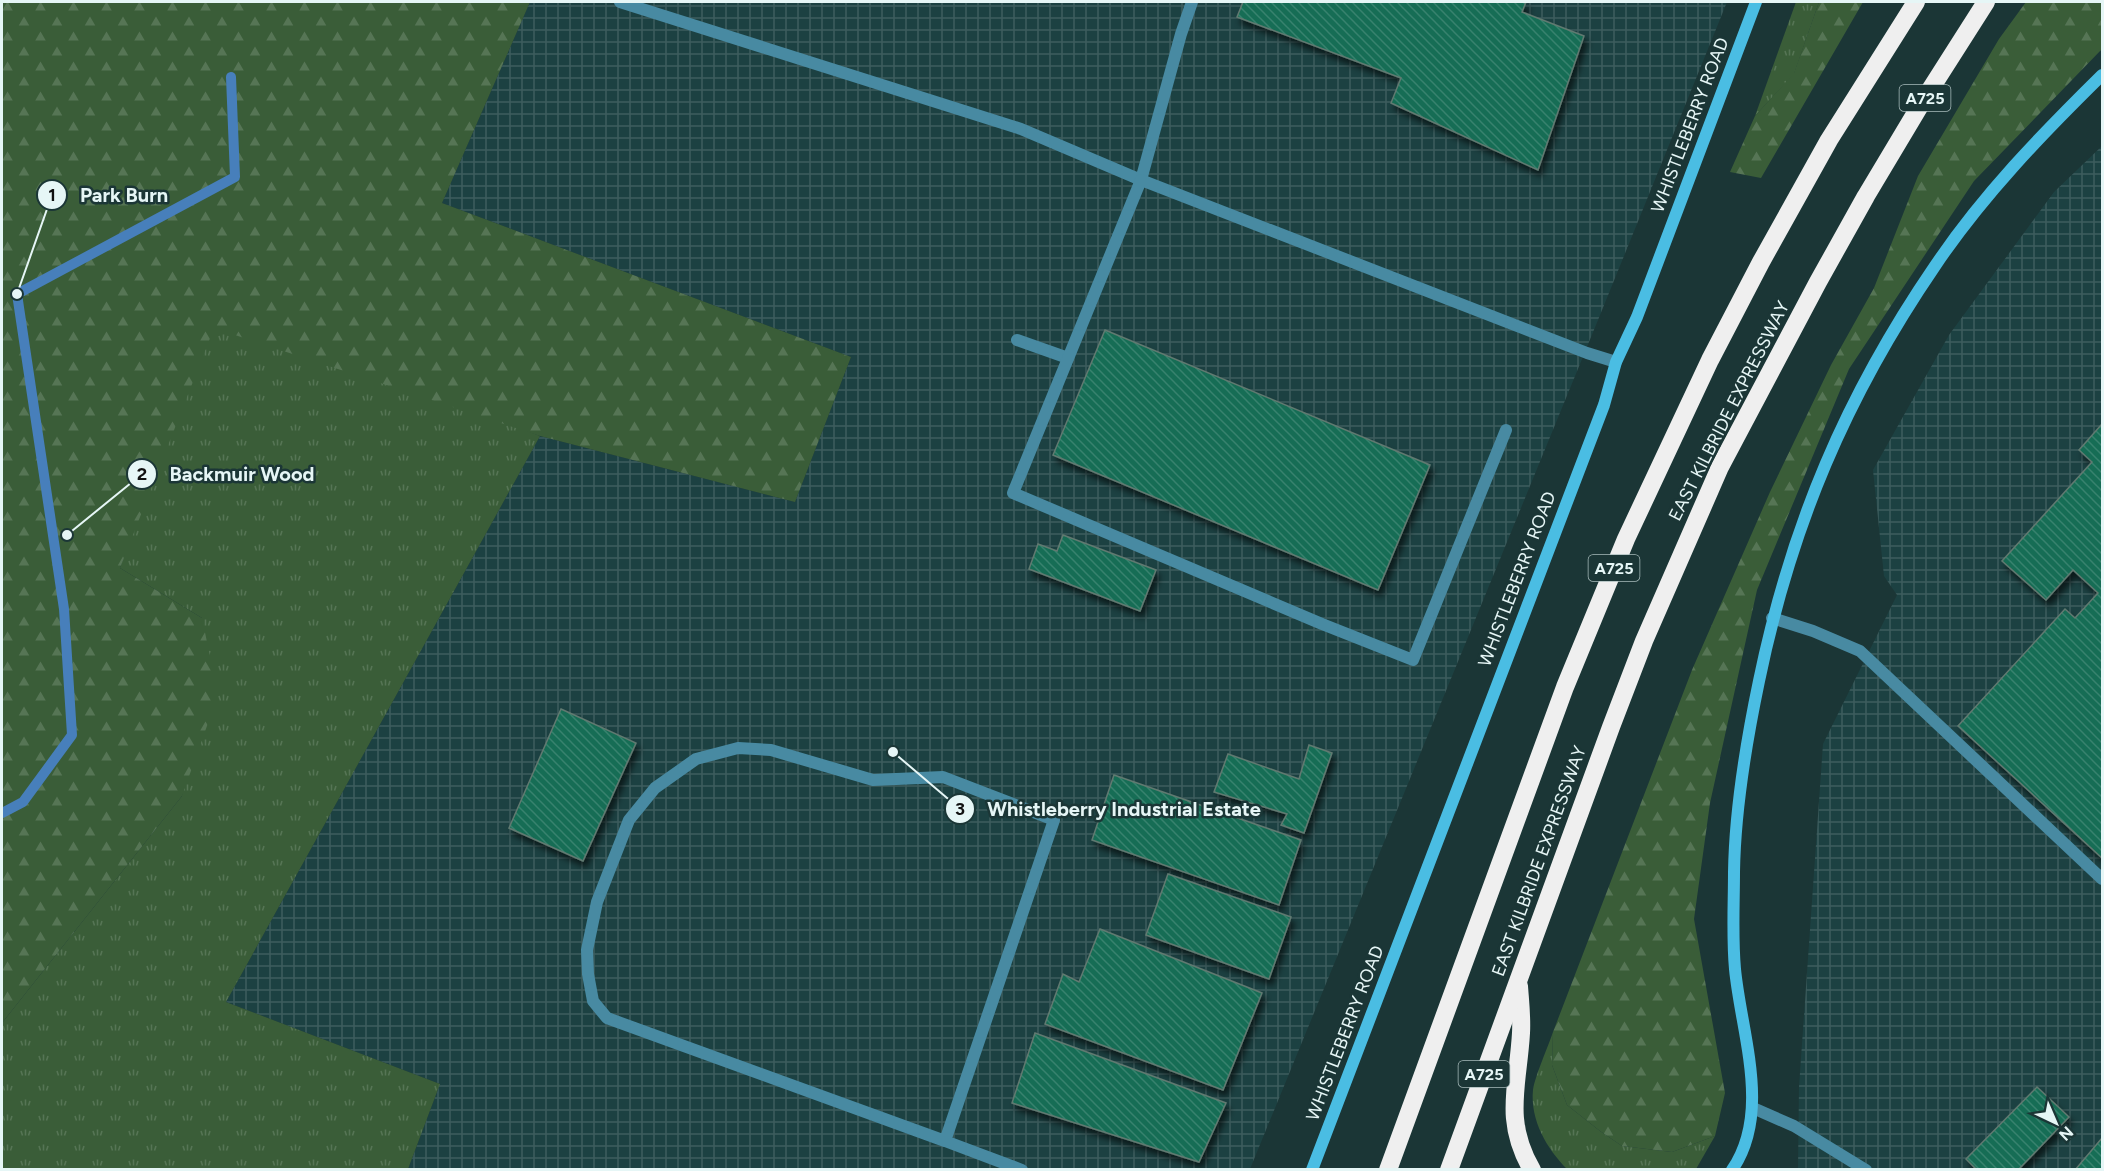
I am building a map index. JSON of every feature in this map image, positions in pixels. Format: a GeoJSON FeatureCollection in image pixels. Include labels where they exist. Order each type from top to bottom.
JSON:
{"type":"FeatureCollection","features":[{"type":"Feature","properties":{"kind":"highway","name":"EAST KILBRIDE EXPRESSWAY"},"geometry":{"type":"LineString","coordinates":[[1388,1170],[1565,687],[1626,539],[1710,360],[1761,262],[1829,140],[1916,2]]}},
{"type":"Feature","properties":{"kind":"highway","name":"EAST KILBRIDE EXPRESSWAY"},"geometry":{"type":"LineString","coordinates":[[1449,1170],[1644,641],[1720,467],[1812,292],[1866,196],[1986,2]]}},
{"type":"Feature","properties":{"kind":"highway"},"geometry":{"type":"LineString","coordinates":[[1518,978],[1521,1031],[1513,1110],[1522,1152],[1532,1170]]}},
{"type":"Feature","properties":{"kind":"main road","name":"WHISTLEBERRY ROAD"},"geometry":{"type":"LineString","coordinates":[[1312,1170],[1604,405],[1616,362],[1637,317],[1756,2]]}},
{"type":"Feature","properties":{"kind":"main road"},"geometry":{"type":"LineString","coordinates":[[1732,1170],[1739,1159],[1746,1139],[1753,1108],[1735,968],[1736,835],[1750,723],[1772,618],[1816,484],[1842,424],[1872,366],[1936,264],[2004,178],[2103,75]]}},
{"type":"Feature","properties":{"kind":"lane"},"geometry":{"type":"LineString","coordinates":[[620,2],[1021,129],[1141,180],[1576,349],[1616,362]]}},
{"type":"Feature","properties":{"kind":"lane"},"geometry":{"type":"LineString","coordinates":[[1192,2],[1141,180],[1013,493],[1322,624],[1413,660],[1506,430]]}},
{"type":"Feature","properties":{"kind":"lane"},"geometry":{"type":"LineString","coordinates":[[1017,340],[1068,358]]}},
{"type":"Feature","properties":{"kind":"lane"},"geometry":{"type":"LineString","coordinates":[[1772,618],[1813,631],[1860,651],[2103,879]]}},
{"type":"Feature","properties":{"kind":"lane"},"geometry":{"type":"LineString","coordinates":[[945,1141],[1054,820],[943,777],[873,780],[771,750],[738,748],[696,759],[655,788],[629,820],[597,902],[587,951],[588,974],[593,1001],[607,1018],[1022,1170]]}},
{"type":"Feature","properties":{"kind":"lane"},"geometry":{"type":"LineString","coordinates":[[1753,1108],[1794,1126],[1866,1170]]}},
{"type":"Feature","properties":{"kind":"shaded area"},"geometry":{"type":"Polygon","coordinates":[[[530,2],[1727,2],[1250,1169],[408,1169],[440,1084],[226,1002],[540,436],[795,502],[851,357],[442,203],[530,2]]]}},
{"type":"Feature","properties":{"kind":"shaded area"},"geometry":{"type":"Polygon","coordinates":[[[2102,146],[2102,1169],[1798,1170],[1799,1087],[1823,744],[1897,595],[1884,576],[1873,470],[1949,335],[2054,192],[2102,146]]]}},
{"type":"Feature","properties":{"kind":"green space"},"geometry":{"type":"Polygon","coordinates":[[[2,2],[530,2],[442,203],[851,357],[795,502],[540,436],[214,328],[120,568],[202,618],[218,695],[182,796],[2,1023],[2,2]]]}},
{"type":"Feature","properties":{"kind":"green space"},"geometry":{"type":"Polygon","coordinates":[[[1796,2],[1819,2],[1794,74],[1755,116],[1796,2]]]}},
{"type":"Feature","properties":{"kind":"green space"},"geometry":{"type":"Polygon","coordinates":[[[1819,2],[1863,2],[1761,178],[1730,172],[1755,116],[1794,73],[1819,2]]]}},
{"type":"Feature","properties":{"kind":"green space"},"geometry":{"type":"Polygon","coordinates":[[[2026,2],[2102,2],[2102,49],[1974,181],[1849,369],[1757,590],[1710,803],[1694,919],[1725,1093],[1715,1136],[1672,1152],[1622,1146],[1567,1105],[1552,1065],[1553,1032],[1692,670],[1770,492],[1831,365],[1874,288],[1918,176],[1999,39],[2026,2]]]}},
{"type":"Feature","properties":{"kind":"green space"},"geometry":{"type":"Polygon","coordinates":[[[208,310],[540,436],[226,1002],[440,1084],[408,1169],[2,1169],[2,1023],[182,796],[202,618],[120,568],[208,310]]]}},
{"type":"Feature","properties":{"kind":"green space"},"geometry":{"type":"Polygon","coordinates":[[[1553,1032],[1552,1065],[1567,1105],[1622,1146],[1672,1152],[1715,1136],[1696,1169],[1567,1169],[1541,1133],[1534,1112],[1534,1084],[1553,1032]]]}},
{"type":"Feature","properties":{"kind":"building"},"geometry":{"type":"Polygon","coordinates":[[[1243,2],[1526,2],[1522,12],[1584,36],[1538,170],[1391,103],[1401,78],[1237,17],[1243,2]]]}},
{"type":"Feature","properties":{"kind":"building"},"geometry":{"type":"Polygon","coordinates":[[[1105,330],[1430,465],[1378,590],[1053,455],[1105,330]]]}},
{"type":"Feature","properties":{"kind":"building"},"geometry":{"type":"Polygon","coordinates":[[[2102,424],[2102,858],[1958,726],[2065,609],[2075,618],[2098,593],[2073,570],[2046,600],[2002,561],[2092,462],[2079,450],[2102,424]]]}},
{"type":"Feature","properties":{"kind":"building"},"geometry":{"type":"Polygon","coordinates":[[[1063,535],[1156,570],[1140,611],[1029,569],[1038,544],[1057,551],[1063,535]]]}},
{"type":"Feature","properties":{"kind":"building"},"geometry":{"type":"Polygon","coordinates":[[[561,709],[636,743],[583,861],[509,828],[561,709]]]}},
{"type":"Feature","properties":{"kind":"building"},"geometry":{"type":"Polygon","coordinates":[[[1309,745],[1332,753],[1304,833],[1281,825],[1287,814],[1214,792],[1228,754],[1299,779],[1309,745]]]}},
{"type":"Feature","properties":{"kind":"building"},"geometry":{"type":"Polygon","coordinates":[[[1114,775],[1301,840],[1279,905],[1092,840],[1114,775]]]}},
{"type":"Feature","properties":{"kind":"building"},"geometry":{"type":"Polygon","coordinates":[[[1168,874],[1291,917],[1269,979],[1146,935],[1168,874]]]}},
{"type":"Feature","properties":{"kind":"building"},"geometry":{"type":"Polygon","coordinates":[[[1100,929],[1262,993],[1223,1090],[1045,1024],[1063,974],[1079,982],[1100,929]]]}},
{"type":"Feature","properties":{"kind":"building"},"geometry":{"type":"Polygon","coordinates":[[[1035,1033],[1226,1103],[1199,1162],[1012,1103],[1035,1033]]]}},
{"type":"Feature","properties":{"kind":"building"},"geometry":{"type":"Polygon","coordinates":[[[2037,1087],[2069,1117],[2018,1170],[1977,1170],[1966,1159],[2037,1087]]]}},
{"type":"Feature","properties":{"kind":"building"},"geometry":{"type":"Polygon","coordinates":[[[2102,1138],[2102,1170],[2075,1170],[2102,1138]]]}},
{"type":"Feature","properties":{"kind":"waterway"},"geometry":{"type":"LineString","coordinates":[[2,813],[23,802],[72,735],[64,609],[17,294],[235,177],[231,77]]}},
{"type":"Feature","properties":{"kind":"place","name":"Park Burn"},"geometry":{"type":"Point","coordinates":[17,294]}},
{"type":"Feature","properties":{"kind":"place","name":"Backmuir Wood"},"geometry":{"type":"Point","coordinates":[67,535]}},
{"type":"Feature","properties":{"kind":"place","name":"Whistleberry Industrial Estate"},"geometry":{"type":"Point","coordinates":[893,752]}}]}
